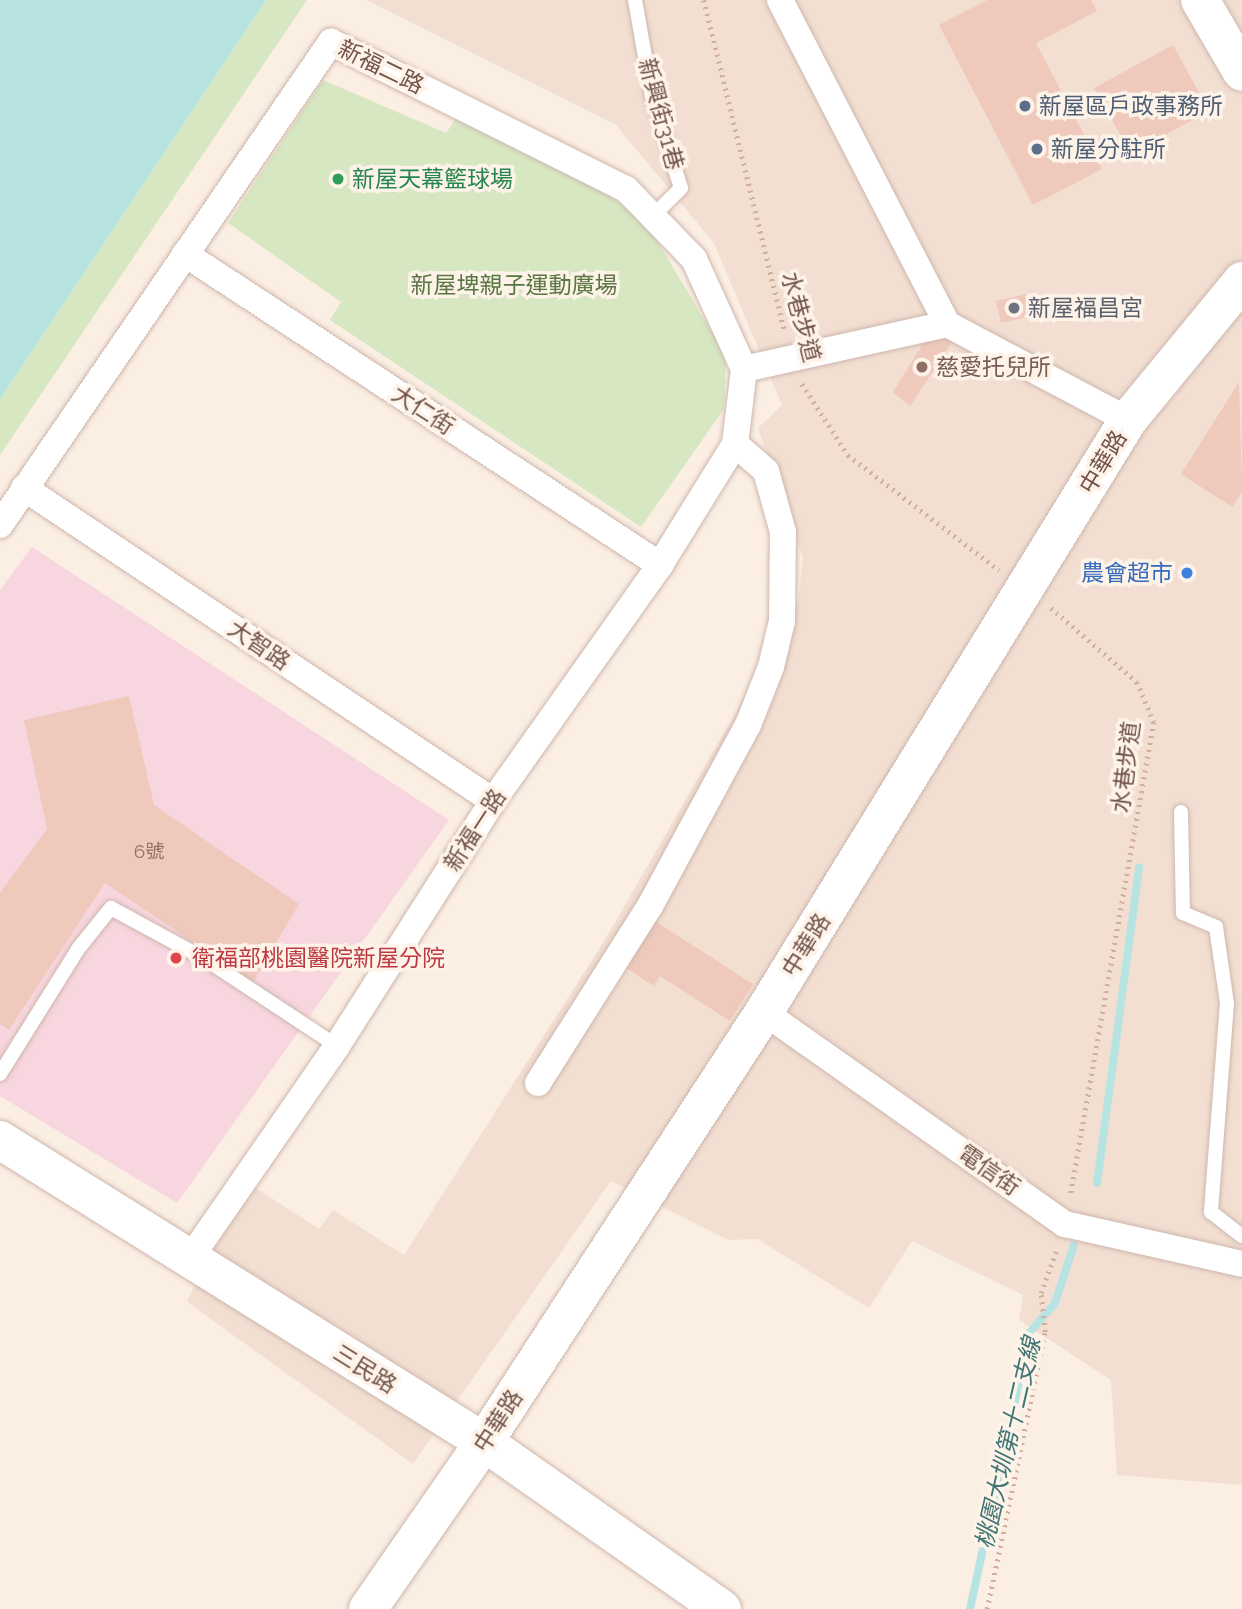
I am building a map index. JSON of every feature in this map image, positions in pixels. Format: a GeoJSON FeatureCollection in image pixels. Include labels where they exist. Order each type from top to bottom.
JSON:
{"type":"FeatureCollection","features":[{"type":"Feature","properties":{"kind":"main road"},"geometry":{"type":"LineString","coordinates":[[1200,0],[1242,72]]}},
{"type":"Feature","properties":{"kind":"main road","name":"中華路"},"geometry":{"type":"LineString","coordinates":[[368,1609],[484,1442],[764,1012],[1128,420],[1242,281]]}},
{"type":"Feature","properties":{"kind":"main road","name":"三民路"},"geometry":{"type":"LineString","coordinates":[[0,1140],[484,1442],[722,1609]]}},
{"type":"Feature","properties":{"kind":"street"},"geometry":{"type":"LineString","coordinates":[[780,0],[947,324],[1128,420]]}},
{"type":"Feature","properties":{"kind":"street","name":"新福二路"},"geometry":{"type":"LineString","coordinates":[[0,524],[331,42],[626,189],[694,260],[745,381]]}},
{"type":"Feature","properties":{"kind":"street","name":"大仁街"},"geometry":{"type":"LineString","coordinates":[[185,254],[660,565]]}},
{"type":"Feature","properties":{"kind":"street"},"geometry":{"type":"LineString","coordinates":[[745,381],[792,358],[947,324]]}},
{"type":"Feature","properties":{"kind":"street","name":"新福一路"},"geometry":{"type":"LineString","coordinates":[[189,1260],[337,1046],[493,801],[660,565],[735,444],[745,381]]}},
{"type":"Feature","properties":{"kind":"street"},"geometry":{"type":"LineString","coordinates":[[538,1083],[650,906],[748,725],[771,667],[782,621],[783,532],[766,471],[735,444]]}},
{"type":"Feature","properties":{"kind":"street","name":"大智路"},"geometry":{"type":"LineString","coordinates":[[24,488],[493,801]]}},
{"type":"Feature","properties":{"kind":"street","name":"電信街"},"geometry":{"type":"LineString","coordinates":[[764,1012],[1065,1224],[1242,1264]]}},
{"type":"Feature","properties":{"kind":"lane","name":"新興街31巷"},"geometry":{"type":"LineString","coordinates":[[635,0],[652,96],[681,188],[652,217]]}},
{"type":"Feature","properties":{"kind":"lane"},"geometry":{"type":"LineString","coordinates":[[1181,812],[1183,913],[1216,927],[1227,1003],[1211,1212],[1242,1236]]}},
{"type":"Feature","properties":{"kind":"lane"},"geometry":{"type":"LineString","coordinates":[[0,1074],[78,949],[111,908],[205,959],[337,1046]]}},
{"type":"Feature","properties":{"kind":"path","name":"水巷步道"},"geometry":{"type":"LineString","coordinates":[[704,0],[792,358],[811,405],[848,455],[1025,590],[1137,682],[1154,722],[1065,1224],[1041,1293],[1045,1332],[987,1609]]}},
{"type":"Feature","properties":{"kind":"shaded area"},"geometry":{"type":"Polygon","coordinates":[[[366,0],[1242,0],[1242,1485],[1117,1475],[1111,1380],[1019,1320],[1023,1295],[912,1241],[869,1308],[757,1239],[728,1240],[611,1181],[413,1464],[187,1302],[242,1179],[319,1229],[333,1210],[404,1255],[606,938],[798,604],[803,557],[758,428],[782,405],[714,243],[616,125],[366,0]]]}},
{"type":"Feature","properties":{"kind":"shaded area","name":"衛福部桃園醫院新屋分院"},"geometry":{"type":"Polygon","coordinates":[[[32,547],[449,820],[177,1203],[0,1096],[0,590],[32,547]]]}},
{"type":"Feature","properties":{"kind":"green space"},"geometry":{"type":"Polygon","coordinates":[[[0,0],[307,0],[0,455],[0,0]]]}},
{"type":"Feature","properties":{"kind":"green space","name":"新屋埤親子運動廣場"},"geometry":{"type":"Polygon","coordinates":[[[323,80],[446,133],[456,119],[583,173],[650,229],[726,356],[724,409],[641,527],[330,320],[341,302],[228,223],[323,80]]]}},
{"type":"Feature","properties":{"kind":"water"},"geometry":{"type":"Polygon","coordinates":[[[0,0],[266,0],[0,399],[0,0]]]}},
{"type":"Feature","properties":{"kind":"building","name":"新屋區戶政事務所"},"geometry":{"type":"Polygon","coordinates":[[[987,0],[1091,0],[1097,11],[1036,43],[1102,169],[1033,205],[939,25],[987,0]]]}},
{"type":"Feature","properties":{"kind":"building"},"geometry":{"type":"Polygon","coordinates":[[[1173,45],[1209,111],[1131,154],[1094,88],[1173,45]]]}},
{"type":"Feature","properties":{"kind":"building","name":"新屋福昌宮"},"geometry":{"type":"Polygon","coordinates":[[[1026,294],[1032,316],[1001,323],[996,301],[1026,294]]]}},
{"type":"Feature","properties":{"kind":"building","name":"慈愛托兒所"},"geometry":{"type":"Polygon","coordinates":[[[957,335],[910,406],[893,392],[924,342],[957,335]]]}},
{"type":"Feature","properties":{"kind":"building"},"geometry":{"type":"Polygon","coordinates":[[[1239,382],[1242,492],[1232,507],[1181,474],[1239,382]]]}},
{"type":"Feature","properties":{"kind":"building"},"geometry":{"type":"Polygon","coordinates":[[[129,696],[154,805],[299,904],[253,982],[105,883],[9,1030],[0,1024],[0,893],[47,829],[24,720],[129,696]]]}},
{"type":"Feature","properties":{"kind":"building"},"geometry":{"type":"Polygon","coordinates":[[[647,916],[753,984],[730,1021],[660,976],[654,986],[618,963],[647,916]]]}},
{"type":"Feature","properties":{"kind":"waterway","name":"桃園大圳第十二支線"},"geometry":{"type":"LineString","coordinates":[[1097,1183],[1139,868]]}},
{"type":"Feature","properties":{"kind":"waterway","name":"桃園大圳第十二支線"},"geometry":{"type":"LineString","coordinates":[[970,1609],[1030,1332],[1055,1303],[1074,1245]]}},
{"type":"Feature","properties":{"kind":"place","name":"新屋區戶政事務所"},"geometry":{"type":"Point","coordinates":[1025,106]}},
{"type":"Feature","properties":{"kind":"place","name":"新屋分駐所"},"geometry":{"type":"Point","coordinates":[1037,149]}},
{"type":"Feature","properties":{"kind":"place","name":"新屋天幕籃球場"},"geometry":{"type":"Point","coordinates":[338,179]}},
{"type":"Feature","properties":{"kind":"place","name":"新屋福昌宮"},"geometry":{"type":"Point","coordinates":[1014,308]}},
{"type":"Feature","properties":{"kind":"place","name":"慈愛托兒所"},"geometry":{"type":"Point","coordinates":[922,367]}},
{"type":"Feature","properties":{"kind":"place","name":"農會超市"},"geometry":{"type":"Point","coordinates":[1187,573]}},
{"type":"Feature","properties":{"kind":"place","name":"衛福部桃園醫院新屋分院"},"geometry":{"type":"Point","coordinates":[176,958]}}]}
